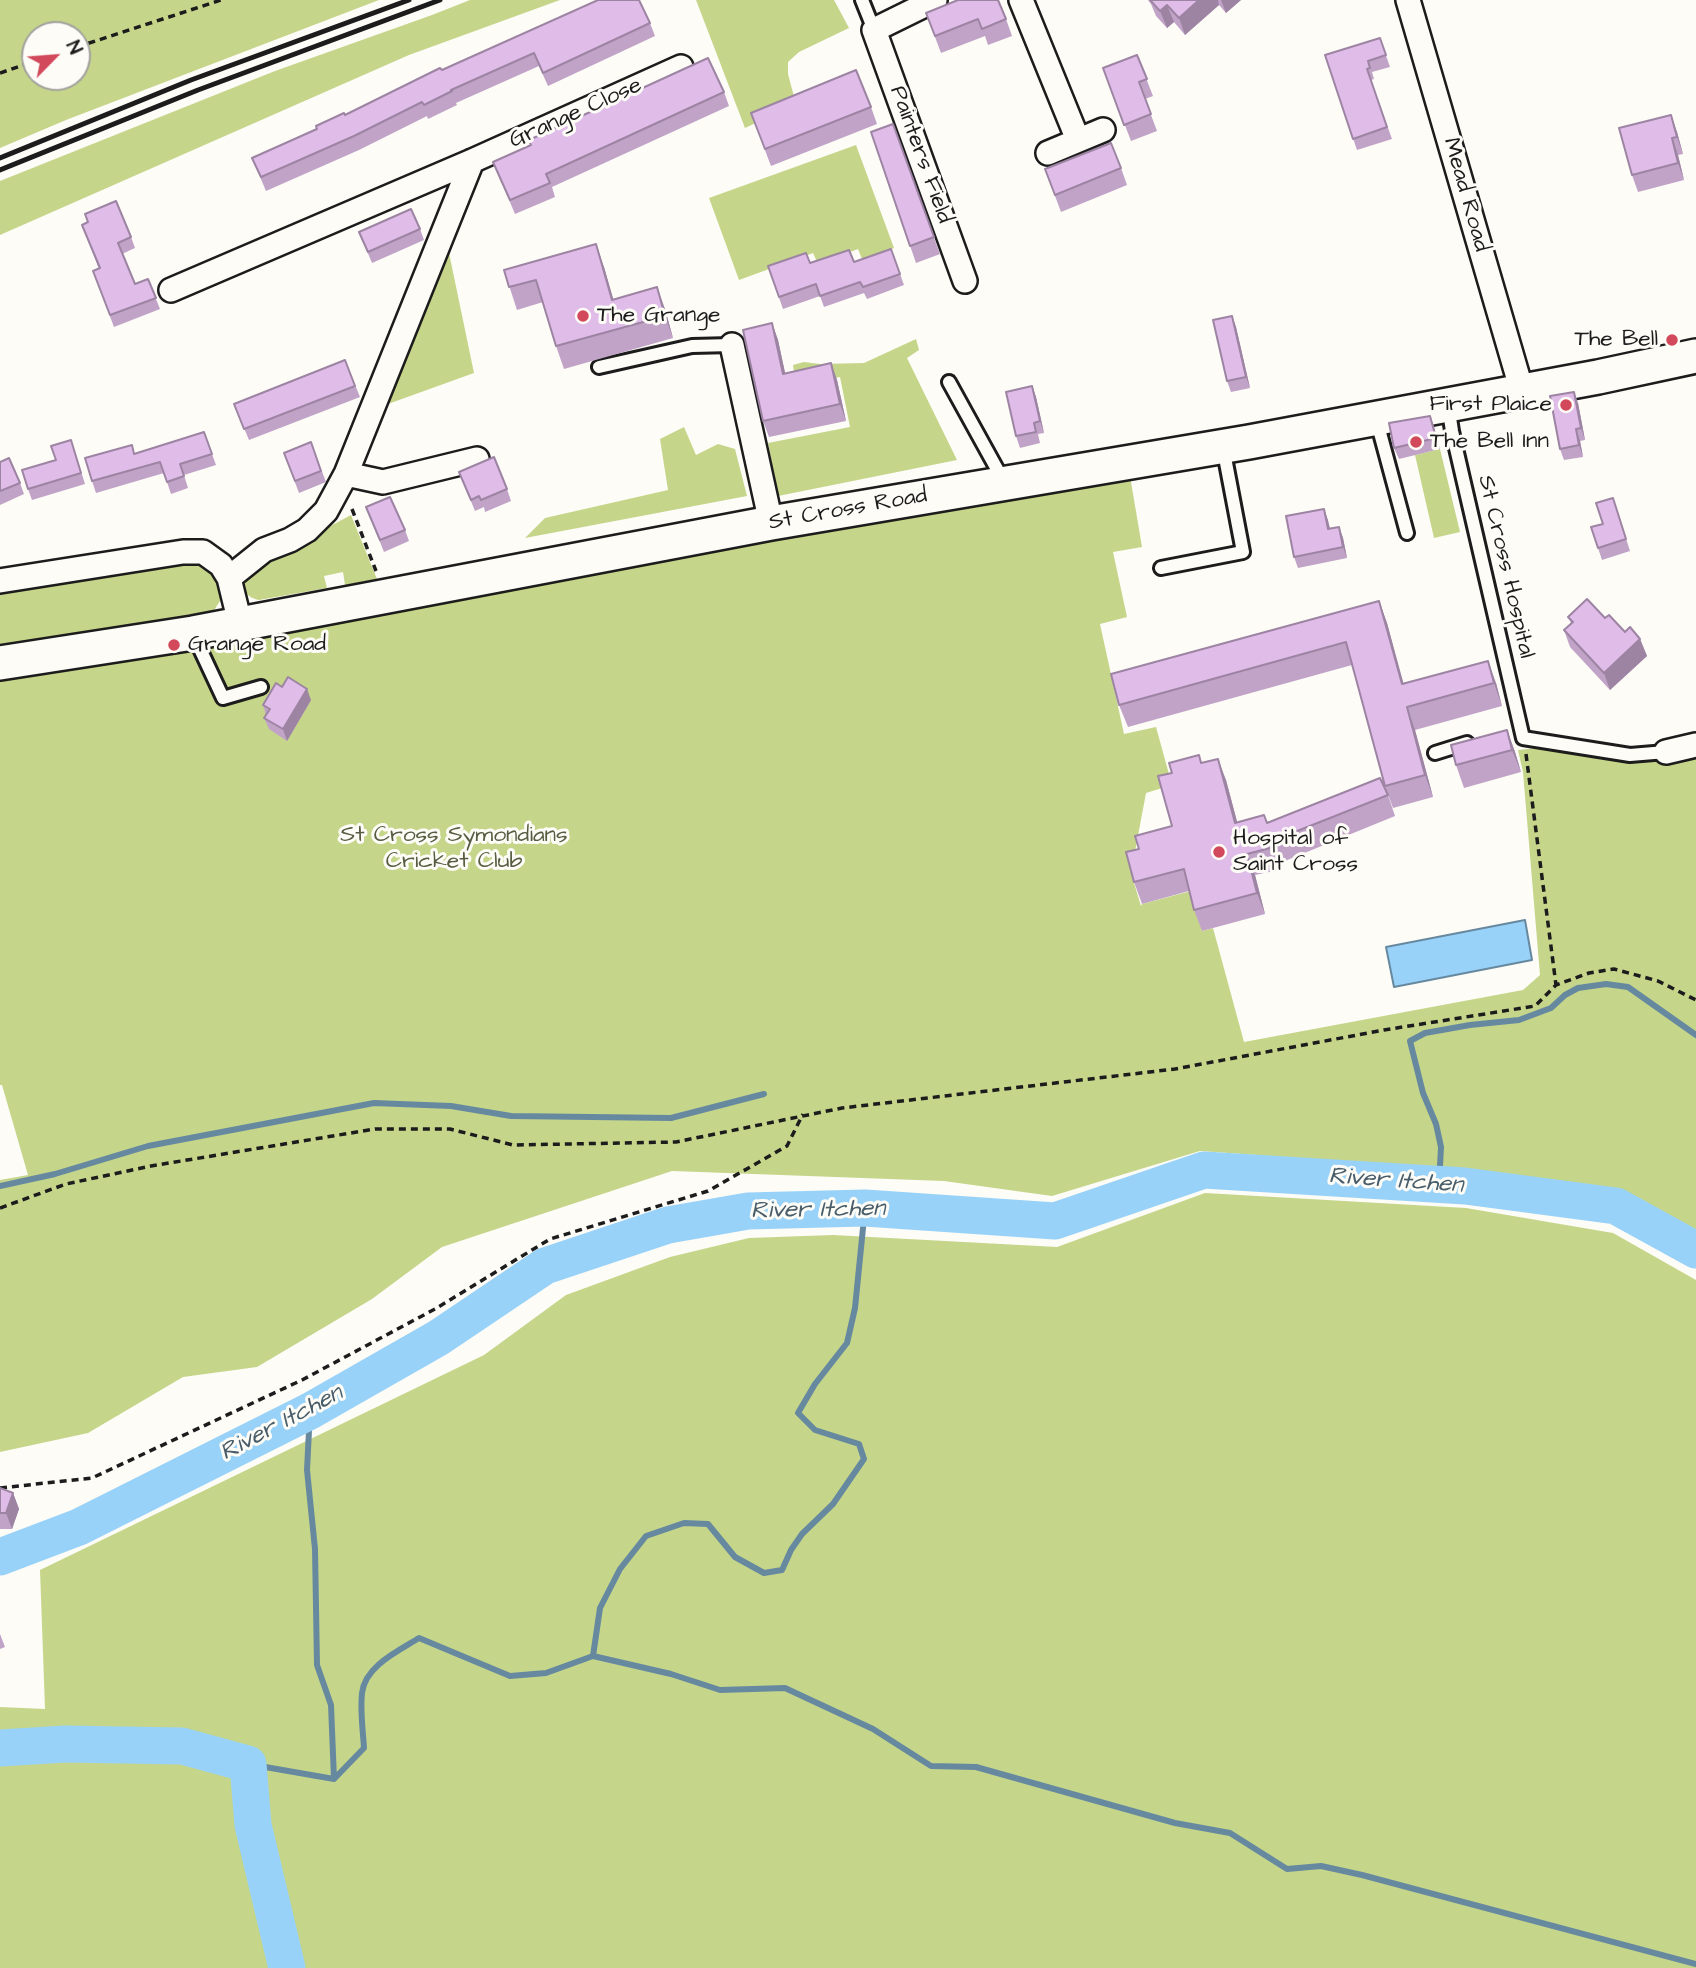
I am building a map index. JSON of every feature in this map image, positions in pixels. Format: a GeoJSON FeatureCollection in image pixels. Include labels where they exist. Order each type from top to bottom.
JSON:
{"type":"FeatureCollection","features":[{"type":"Feature","properties":{"kind":"main road","name":"St Cross Road"},"geometry":{"type":"LineString","coordinates":[[0,663],[193,633],[771,523],[1223,446],[1696,356]]}},
{"type":"Feature","properties":{"kind":"street"},"geometry":{"type":"LineString","coordinates":[[874,30],[936,0]]}},
{"type":"Feature","properties":{"kind":"street"},"geometry":{"type":"LineString","coordinates":[[1021,0],[1078,141]]}},
{"type":"Feature","properties":{"kind":"street","name":"Mead Road"},"geometry":{"type":"LineString","coordinates":[[1408,0],[1522,391]]}},
{"type":"Feature","properties":{"kind":"street","name":"Painters Field"},"geometry":{"type":"LineString","coordinates":[[874,30],[965,281]]}},
{"type":"Feature","properties":{"kind":"street","name":"Grange Close"},"geometry":{"type":"LineString","coordinates":[[471,161],[681,67]]}},
{"type":"Feature","properties":{"kind":"street"},"geometry":{"type":"LineString","coordinates":[[1048,153],[1103,130]]}},
{"type":"Feature","properties":{"kind":"street"},"geometry":{"type":"LineString","coordinates":[[171,290],[471,161]]}},
{"type":"Feature","properties":{"kind":"street"},"geometry":{"type":"LineString","coordinates":[[229,578],[264,550],[307,530],[326,511],[342,482],[471,161]]}},
{"type":"Feature","properties":{"kind":"street"},"geometry":{"type":"LineString","coordinates":[[732,345],[771,523]]}},
{"type":"Feature","properties":{"kind":"street"},"geometry":{"type":"LineString","coordinates":[[342,482],[383,482],[477,459]]}},
{"type":"Feature","properties":{"kind":"street"},"geometry":{"type":"LineString","coordinates":[[0,581],[203,552],[221,565],[229,578],[240,622]]}},
{"type":"Feature","properties":{"kind":"street"},"geometry":{"type":"LineString","coordinates":[[1666,752],[1696,745]]}},
{"type":"Feature","properties":{"kind":"lane"},"geometry":{"type":"LineString","coordinates":[[862,0],[874,30]]}},
{"type":"Feature","properties":{"kind":"lane"},"geometry":{"type":"LineString","coordinates":[[599,368],[692,346],[732,345]]}},
{"type":"Feature","properties":{"kind":"lane"},"geometry":{"type":"LineString","coordinates":[[949,382],[1005,483]]}},
{"type":"Feature","properties":{"kind":"lane","name":"St Cross Hospital"},"geometry":{"type":"LineString","coordinates":[[1448,405],[1518,732]]}},
{"type":"Feature","properties":{"kind":"lane"},"geometry":{"type":"LineString","coordinates":[[1376,418],[1407,533]]}},
{"type":"Feature","properties":{"kind":"lane"},"geometry":{"type":"LineString","coordinates":[[1161,568],[1243,551],[1223,446]]}},
{"type":"Feature","properties":{"kind":"lane"},"geometry":{"type":"LineString","coordinates":[[193,633],[223,698],[261,687]]}},
{"type":"Feature","properties":{"kind":"lane"},"geometry":{"type":"LineString","coordinates":[[1518,732],[1630,755],[1666,752]]}},
{"type":"Feature","properties":{"kind":"lane"},"geometry":{"type":"LineString","coordinates":[[1434,752],[1485,738]]}},
{"type":"Feature","properties":{"kind":"path"},"geometry":{"type":"LineString","coordinates":[[91,42],[221,0]]}},
{"type":"Feature","properties":{"kind":"path"},"geometry":{"type":"LineString","coordinates":[[0,74],[21,66]]}},
{"type":"Feature","properties":{"kind":"path"},"geometry":{"type":"LineString","coordinates":[[342,482],[377,573]]}},
{"type":"Feature","properties":{"kind":"path"},"geometry":{"type":"LineString","coordinates":[[1518,732],[1556,985]]}},
{"type":"Feature","properties":{"kind":"path"},"geometry":{"type":"LineString","coordinates":[[0,1208],[66,1184],[151,1166],[375,1129],[450,1129],[513,1144],[676,1142],[842,1108],[1175,1069],[1384,1030],[1535,1006],[1556,985],[1589,973],[1614,969],[1658,981],[1696,1000]]}},
{"type":"Feature","properties":{"kind":"path"},"geometry":{"type":"LineString","coordinates":[[0,1488],[92,1478],[302,1380],[435,1309],[551,1239],[708,1191],[787,1146],[803,1114]]}},
{"type":"Feature","properties":{"kind":"green space"},"geometry":{"type":"Polygon","coordinates":[[[0,0],[379,0],[0,148],[0,0]]]}},
{"type":"Feature","properties":{"kind":"green space"},"geometry":{"type":"Polygon","coordinates":[[[470,0],[560,0],[409,55],[0,235],[0,181],[275,71],[470,0]]]}},
{"type":"Feature","properties":{"kind":"green space"},"geometry":{"type":"Polygon","coordinates":[[[696,0],[834,0],[849,28],[799,52],[788,62],[788,74],[796,104],[745,128],[696,0]]]}},
{"type":"Feature","properties":{"kind":"green space"},"geometry":{"type":"Polygon","coordinates":[[[856,145],[894,248],[862,259],[858,249],[818,264],[813,253],[739,280],[709,198],[856,145]]]}},
{"type":"Feature","properties":{"kind":"green space"},"geometry":{"type":"Polygon","coordinates":[[[448,248],[474,373],[388,404],[448,248]]]}},
{"type":"Feature","properties":{"kind":"green space"},"geometry":{"type":"Polygon","coordinates":[[[916,339],[919,350],[907,358],[957,460],[778,496],[768,443],[850,427],[840,377],[796,386],[793,365],[804,362],[864,363],[916,339]]]}},
{"type":"Feature","properties":{"kind":"green space"},"geometry":{"type":"Polygon","coordinates":[[[684,427],[696,455],[718,444],[735,449],[747,496],[525,538],[545,518],[668,490],[660,439],[684,427]]]}},
{"type":"Feature","properties":{"kind":"green space"},"geometry":{"type":"Polygon","coordinates":[[[1440,449],[1460,532],[1434,538],[1415,455],[1440,449]]]}},
{"type":"Feature","properties":{"kind":"green space","name":"St Cross Symondians Cricket Club"},"geometry":{"type":"Polygon","coordinates":[[[1130,476],[1142,547],[1113,552],[1127,617],[1100,624],[1124,734],[1156,727],[1172,785],[1146,793],[1131,873],[1141,906],[1191,891],[1202,931],[1213,928],[1244,1042],[1523,990],[1540,975],[1523,772],[1518,750],[1546,747],[1676,753],[1696,758],[1696,1235],[1631,1196],[1578,1183],[1468,1170],[1200,1151],[1052,1196],[944,1181],[672,1171],[442,1247],[372,1299],[257,1367],[183,1377],[88,1433],[0,1452],[0,1180],[28,1175],[0,1085],[0,673],[1130,476]]]}},
{"type":"Feature","properties":{"kind":"green space"},"geometry":{"type":"Polygon","coordinates":[[[351,515],[377,579],[345,585],[343,572],[324,576],[327,588],[259,600],[246,593],[240,579],[248,570],[351,515]]]}},
{"type":"Feature","properties":{"kind":"green space"},"geometry":{"type":"Polygon","coordinates":[[[177,562],[203,562],[221,580],[223,596],[210,617],[0,652],[0,591],[177,562]]]}},
{"type":"Feature","properties":{"kind":"green space"},"geometry":{"type":"Polygon","coordinates":[[[1205,1193],[1466,1208],[1613,1233],[1696,1280],[1696,1968],[0,1968],[0,1707],[45,1709],[40,1570],[484,1355],[566,1295],[670,1257],[749,1238],[833,1235],[1057,1247],[1205,1193]]]}},
{"type":"Feature","properties":{"kind":"water"},"geometry":{"type":"Polygon","coordinates":[[[1525,920],[1532,960],[1394,987],[1386,947],[1525,920]]]}},
{"type":"Feature","properties":{"kind":"building"},"geometry":{"type":"Polygon","coordinates":[[[598,0],[639,0],[650,23],[543,73],[534,53],[261,177],[252,158],[440,68],[442,70],[598,0]]]}},
{"type":"Feature","properties":{"kind":"building"},"geometry":{"type":"Polygon","coordinates":[[[958,0],[998,0],[1006,19],[982,29],[978,19],[935,36],[926,13],[958,0]]]}},
{"type":"Feature","properties":{"kind":"building"},"geometry":{"type":"Polygon","coordinates":[[[1150,0],[1199,0],[1179,18],[1167,5],[1160,11],[1150,0]]]}},
{"type":"Feature","properties":{"kind":"building"},"geometry":{"type":"Polygon","coordinates":[[[1380,38],[1386,55],[1368,61],[1370,68],[1367,69],[1387,127],[1353,139],[1325,55],[1380,38]]]}},
{"type":"Feature","properties":{"kind":"building"},"geometry":{"type":"Polygon","coordinates":[[[1137,55],[1147,79],[1139,82],[1151,114],[1124,125],[1103,68],[1137,55]]]}},
{"type":"Feature","properties":{"kind":"building"},"geometry":{"type":"Polygon","coordinates":[[[708,58],[724,92],[546,174],[550,183],[510,200],[493,162],[531,145],[529,140],[708,58]]]}},
{"type":"Feature","properties":{"kind":"building"},"geometry":{"type":"Polygon","coordinates":[[[856,70],[871,107],[765,149],[751,113],[856,70]]]}},
{"type":"Feature","properties":{"kind":"building"},"geometry":{"type":"Polygon","coordinates":[[[1671,115],[1677,137],[1672,138],[1678,163],[1632,175],[1619,128],[1671,115]]]}},
{"type":"Feature","properties":{"kind":"building"},"geometry":{"type":"Polygon","coordinates":[[[893,124],[934,237],[910,246],[871,132],[893,124]]]}},
{"type":"Feature","properties":{"kind":"building"},"geometry":{"type":"Polygon","coordinates":[[[1111,143],[1121,168],[1055,195],[1045,169],[1111,143]]]}},
{"type":"Feature","properties":{"kind":"building"},"geometry":{"type":"Polygon","coordinates":[[[116,201],[131,237],[118,243],[135,284],[148,279],[156,298],[110,315],[93,271],[100,268],[82,225],[88,222],[85,214],[116,201]]]}},
{"type":"Feature","properties":{"kind":"building"},"geometry":{"type":"Polygon","coordinates":[[[411,209],[420,229],[368,252],[359,232],[411,209]]]}},
{"type":"Feature","properties":{"kind":"building"},"geometry":{"type":"Polygon","coordinates":[[[596,244],[612,300],[657,287],[665,316],[556,346],[536,280],[509,287],[504,270],[596,244]]]}},
{"type":"Feature","properties":{"kind":"building"},"geometry":{"type":"Polygon","coordinates":[[[891,249],[900,274],[863,287],[860,282],[820,296],[816,284],[779,297],[768,266],[806,253],[810,263],[849,250],[854,262],[891,249]]]}},
{"type":"Feature","properties":{"kind":"building"},"geometry":{"type":"Polygon","coordinates":[[[1232,316],[1246,377],[1227,381],[1213,320],[1232,316]]]}},
{"type":"Feature","properties":{"kind":"building"},"geometry":{"type":"Polygon","coordinates":[[[772,323],[783,374],[831,363],[840,404],[763,421],[743,330],[772,323]]]}},
{"type":"Feature","properties":{"kind":"building"},"geometry":{"type":"Polygon","coordinates":[[[345,360],[355,386],[244,429],[234,404],[345,360]]]}},
{"type":"Feature","properties":{"kind":"building"},"geometry":{"type":"Polygon","coordinates":[[[1032,386],[1040,421],[1034,423],[1036,432],[1016,436],[1006,392],[1032,386]]]}},
{"type":"Feature","properties":{"kind":"building"},"geometry":{"type":"Polygon","coordinates":[[[1574,392],[1581,428],[1576,429],[1579,445],[1560,449],[1550,396],[1574,392]]]}},
{"type":"Feature","properties":{"kind":"building","name":"The Bell Inn"},"geometry":{"type":"Polygon","coordinates":[[[1430,416],[1436,438],[1394,448],[1389,423],[1430,416]]]}},
{"type":"Feature","properties":{"kind":"building"},"geometry":{"type":"Polygon","coordinates":[[[204,432],[212,454],[180,464],[184,476],[167,482],[160,462],[92,481],[85,458],[132,445],[134,454],[204,432]]]}},
{"type":"Feature","properties":{"kind":"building"},"geometry":{"type":"Polygon","coordinates":[[[71,440],[81,473],[28,489],[22,470],[56,460],[51,446],[71,440]]]}},
{"type":"Feature","properties":{"kind":"building"},"geometry":{"type":"Polygon","coordinates":[[[311,442],[321,471],[295,481],[284,453],[311,442]]]}},
{"type":"Feature","properties":{"kind":"building"},"geometry":{"type":"Polygon","coordinates":[[[494,457],[507,489],[481,500],[479,496],[471,500],[459,472],[494,457]]]}},
{"type":"Feature","properties":{"kind":"building"},"geometry":{"type":"Polygon","coordinates":[[[9,458],[20,483],[0,491],[0,462],[9,458]]]}},
{"type":"Feature","properties":{"kind":"building"},"geometry":{"type":"Polygon","coordinates":[[[390,497],[405,530],[380,540],[366,507],[390,497]]]}},
{"type":"Feature","properties":{"kind":"building"},"geometry":{"type":"Polygon","coordinates":[[[1613,498],[1626,539],[1598,548],[1591,527],[1603,524],[1596,503],[1613,498]]]}},
{"type":"Feature","properties":{"kind":"building"},"geometry":{"type":"Polygon","coordinates":[[[1324,509],[1328,529],[1339,527],[1343,547],[1294,557],[1286,516],[1324,509]]]}},
{"type":"Feature","properties":{"kind":"building"},"geometry":{"type":"Polygon","coordinates":[[[1587,599],[1605,618],[1609,615],[1625,632],[1630,627],[1640,639],[1604,673],[1564,630],[1573,622],[1568,617],[1587,599]]]}},
{"type":"Feature","properties":{"kind":"building"},"geometry":{"type":"Polygon","coordinates":[[[1379,601],[1402,684],[1488,661],[1494,683],[1407,707],[1425,775],[1385,786],[1346,642],[1119,705],[1111,674],[1379,601]]]}},
{"type":"Feature","properties":{"kind":"building"},"geometry":{"type":"Polygon","coordinates":[[[288,677],[307,689],[283,729],[264,718],[270,709],[263,705],[276,683],[282,687],[288,677]]]}},
{"type":"Feature","properties":{"kind":"building"},"geometry":{"type":"Polygon","coordinates":[[[1507,730],[1512,750],[1456,765],[1451,745],[1507,730]]]}},
{"type":"Feature","properties":{"kind":"building","name":"Hospital of Saint Cross"},"geometry":{"type":"Polygon","coordinates":[[[1199,755],[1201,763],[1218,759],[1235,823],[1264,815],[1267,823],[1380,778],[1388,795],[1272,841],[1274,847],[1247,854],[1257,893],[1194,910],[1184,869],[1134,882],[1126,852],[1139,849],[1135,836],[1172,826],[1158,776],[1172,773],[1169,763],[1199,755]]]}},
{"type":"Feature","properties":{"kind":"building"},"geometry":{"type":"Polygon","coordinates":[[[0,1488],[13,1493],[6,1513],[0,1513],[0,1488]]]}},
{"type":"Feature","properties":{"kind":"waterway"},"geometry":{"type":"LineString","coordinates":[[1439,1185],[1441,1147],[1436,1124],[1423,1093],[1410,1041],[1425,1033],[1519,1020],[1551,1008],[1565,995],[1578,988],[1606,984],[1628,987],[1696,1035]]}},
{"type":"Feature","properties":{"kind":"waterway"},"geometry":{"type":"LineString","coordinates":[[0,1186],[55,1174],[148,1146],[374,1103],[451,1106],[511,1116],[671,1118],[764,1094]]}},
{"type":"Feature","properties":{"kind":"waterway","name":"River Itchen"},"geometry":{"type":"LineString","coordinates":[[0,1557],[79,1527],[310,1411],[438,1338],[545,1266],[668,1225],[748,1211],[865,1208],[1055,1221],[1204,1170],[1465,1186],[1616,1206],[1696,1250]]}},
{"type":"Feature","properties":{"kind":"waterway"},"geometry":{"type":"LineString","coordinates":[[593,1656],[600,1608],[620,1569],[646,1536],[684,1523],[708,1524],[735,1557],[764,1573],[782,1570],[802,1534],[833,1504],[864,1459],[859,1444],[815,1430],[798,1413],[815,1384],[847,1343],[855,1308],[865,1208]]}},
{"type":"Feature","properties":{"kind":"waterway"},"geometry":{"type":"LineString","coordinates":[[310,1411],[307,1470],[315,1549],[317,1665],[331,1705],[334,1779]]}},
{"type":"Feature","properties":{"kind":"waterway"},"geometry":{"type":"LineString","coordinates":[[248,1764],[334,1779],[364,1748],[361,1714],[364,1683],[384,1660],[419,1638],[510,1676],[546,1673],[593,1656],[671,1674],[720,1690],[785,1688],[873,1729],[931,1766],[976,1767],[1175,1823],[1230,1833],[1287,1869],[1321,1866],[1362,1875],[1696,1964]]}},
{"type":"Feature","properties":{"kind":"waterway"},"geometry":{"type":"LineString","coordinates":[[0,1748],[65,1744],[182,1746],[248,1764],[253,1825],[287,1968]]}},
{"type":"Feature","properties":{"kind":"railway"},"geometry":{"type":"LineString","coordinates":[[0,158],[191,80],[409,0]]}},
{"type":"Feature","properties":{"kind":"railway"},"geometry":{"type":"LineString","coordinates":[[0,170],[198,90],[440,0]]}},
{"type":"Feature","properties":{"kind":"place","name":"The Grange"},"geometry":{"type":"Point","coordinates":[583,316]}},
{"type":"Feature","properties":{"kind":"place","name":"The Bell"},"geometry":{"type":"Point","coordinates":[1672,340]}},
{"type":"Feature","properties":{"kind":"place","name":"First Plaice"},"geometry":{"type":"Point","coordinates":[1566,405]}},
{"type":"Feature","properties":{"kind":"place","name":"The Bell Inn"},"geometry":{"type":"Point","coordinates":[1416,442]}},
{"type":"Feature","properties":{"kind":"place","name":"Grange Road"},"geometry":{"type":"Point","coordinates":[174,645]}},
{"type":"Feature","properties":{"kind":"place","name":"Hospital of Saint Cross"},"geometry":{"type":"Point","coordinates":[1219,852]}}]}
